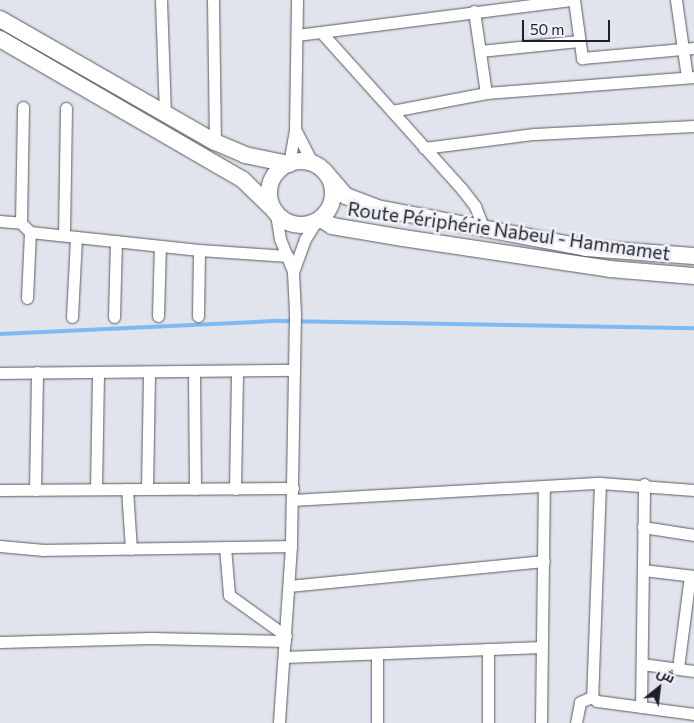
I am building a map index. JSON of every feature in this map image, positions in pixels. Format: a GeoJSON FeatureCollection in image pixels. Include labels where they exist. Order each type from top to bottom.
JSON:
{"type":"FeatureCollection","features":[{"type":"Feature","properties":{"kind":"highway"},"geometry":{"type":"LineString","coordinates":[[0,19],[215,142],[244,155],[319,168],[331,181],[333,196],[328,211],[318,221],[294,225],[275,211],[243,180],[0,39]]}},
{"type":"Feature","properties":{"kind":"highway"},"geometry":{"type":"LineString","coordinates":[[275,211],[269,198],[271,183],[280,170],[289,164]]}},
{"type":"Feature","properties":{"kind":"highway","name":"Route Périphérie Nabeul - Hammamet"},"geometry":{"type":"LineString","coordinates":[[319,168],[346,196],[359,202],[484,229],[586,248],[694,256]]}},
{"type":"Feature","properties":{"kind":"highway","name":"Route Périphérie Nabeul - Hammamet"},"geometry":{"type":"LineString","coordinates":[[318,221],[332,226],[403,238],[610,269],[694,276]]}},
{"type":"Feature","properties":{"kind":"street"},"geometry":{"type":"LineString","coordinates":[[161,0],[166,114]]}},
{"type":"Feature","properties":{"kind":"street"},"geometry":{"type":"LineString","coordinates":[[212,0],[215,142]]}},
{"type":"Feature","properties":{"kind":"street"},"geometry":{"type":"LineString","coordinates":[[289,164],[295,130],[297,0]]}},
{"type":"Feature","properties":{"kind":"street"},"geometry":{"type":"LineString","coordinates":[[297,35],[474,12],[524,3],[573,0],[582,58],[688,48]]}},
{"type":"Feature","properties":{"kind":"street"},"geometry":{"type":"LineString","coordinates":[[392,111],[486,93],[690,77],[688,48],[676,0]]}},
{"type":"Feature","properties":{"kind":"street"},"geometry":{"type":"LineString","coordinates":[[474,12],[486,93]]}},
{"type":"Feature","properties":{"kind":"street"},"geometry":{"type":"LineString","coordinates":[[321,32],[475,206],[484,229]]}},
{"type":"Feature","properties":{"kind":"street"},"geometry":{"type":"LineString","coordinates":[[480,51],[578,41]]}},
{"type":"Feature","properties":{"kind":"street"},"geometry":{"type":"LineString","coordinates":[[21,223],[22,107]]}},
{"type":"Feature","properties":{"kind":"street"},"geometry":{"type":"LineString","coordinates":[[64,236],[66,108]]}},
{"type":"Feature","properties":{"kind":"street"},"geometry":{"type":"LineString","coordinates":[[424,148],[506,136],[694,126]]}},
{"type":"Feature","properties":{"kind":"street"},"geometry":{"type":"LineString","coordinates":[[295,130],[319,168]]}},
{"type":"Feature","properties":{"kind":"street"},"geometry":{"type":"LineString","coordinates":[[275,211],[280,240],[294,272],[295,313],[291,546],[279,723]]}},
{"type":"Feature","properties":{"kind":"street"},"geometry":{"type":"LineString","coordinates":[[0,221],[21,223],[30,232],[199,250],[288,256]]}},
{"type":"Feature","properties":{"kind":"street"},"geometry":{"type":"LineString","coordinates":[[294,272],[305,239],[318,221]]}},
{"type":"Feature","properties":{"kind":"street"},"geometry":{"type":"LineString","coordinates":[[27,298],[30,232]]}},
{"type":"Feature","properties":{"kind":"street"},"geometry":{"type":"LineString","coordinates":[[72,316],[76,237]]}},
{"type":"Feature","properties":{"kind":"street"},"geometry":{"type":"LineString","coordinates":[[114,316],[116,241]]}},
{"type":"Feature","properties":{"kind":"street"},"geometry":{"type":"LineString","coordinates":[[158,316],[160,246]]}},
{"type":"Feature","properties":{"kind":"street"},"geometry":{"type":"LineString","coordinates":[[198,316],[199,250]]}},
{"type":"Feature","properties":{"kind":"street"},"geometry":{"type":"LineString","coordinates":[[0,373],[194,373],[294,370]]}},
{"type":"Feature","properties":{"kind":"street"},"geometry":{"type":"LineString","coordinates":[[35,490],[37,372]]}},
{"type":"Feature","properties":{"kind":"street"},"geometry":{"type":"LineString","coordinates":[[235,489],[237,372]]}},
{"type":"Feature","properties":{"kind":"street"},"geometry":{"type":"LineString","coordinates":[[96,489],[98,373]]}},
{"type":"Feature","properties":{"kind":"street"},"geometry":{"type":"LineString","coordinates":[[147,489],[149,373]]}},
{"type":"Feature","properties":{"kind":"street"},"geometry":{"type":"LineString","coordinates":[[194,373],[195,490]]}},
{"type":"Feature","properties":{"kind":"street"},"geometry":{"type":"LineString","coordinates":[[292,500],[600,484],[644,484],[694,490]]}},
{"type":"Feature","properties":{"kind":"street"},"geometry":{"type":"LineString","coordinates":[[600,484],[592,696],[597,702],[694,714]]}},
{"type":"Feature","properties":{"kind":"street"},"geometry":{"type":"LineString","coordinates":[[641,707],[644,484]]}},
{"type":"Feature","properties":{"kind":"street"},"geometry":{"type":"LineString","coordinates":[[541,723],[544,486]]}},
{"type":"Feature","properties":{"kind":"street"},"geometry":{"type":"LineString","coordinates":[[0,490],[293,488]]}},
{"type":"Feature","properties":{"kind":"street"},"geometry":{"type":"LineString","coordinates":[[126,489],[132,549]]}},
{"type":"Feature","properties":{"kind":"street"},"geometry":{"type":"LineString","coordinates":[[644,527],[694,535]]}},
{"type":"Feature","properties":{"kind":"street"},"geometry":{"type":"LineString","coordinates":[[0,546],[44,550],[291,546]]}},
{"type":"Feature","properties":{"kind":"street"},"geometry":{"type":"LineString","coordinates":[[225,547],[229,595],[286,638]]}},
{"type":"Feature","properties":{"kind":"street"},"geometry":{"type":"LineString","coordinates":[[289,586],[544,562]]}},
{"type":"Feature","properties":{"kind":"street"},"geometry":{"type":"LineString","coordinates":[[643,570],[692,576],[678,668]]}},
{"type":"Feature","properties":{"kind":"street"},"geometry":{"type":"LineString","coordinates":[[0,642],[151,638],[286,638]]}},
{"type":"Feature","properties":{"kind":"street"},"geometry":{"type":"LineString","coordinates":[[284,657],[542,647]]}},
{"type":"Feature","properties":{"kind":"street"},"geometry":{"type":"LineString","coordinates":[[488,650],[488,723]]}},
{"type":"Feature","properties":{"kind":"street"},"geometry":{"type":"LineString","coordinates":[[377,654],[377,723]]}},
{"type":"Feature","properties":{"kind":"street"},"geometry":{"type":"LineString","coordinates":[[642,664],[694,671]]}},
{"type":"Feature","properties":{"kind":"street"},"geometry":{"type":"LineString","coordinates":[[576,723],[580,702],[592,696]]}},
{"type":"Feature","properties":{"kind":"waterway"},"geometry":{"type":"LineString","coordinates":[[0,334],[280,321],[694,328]]}}]}
